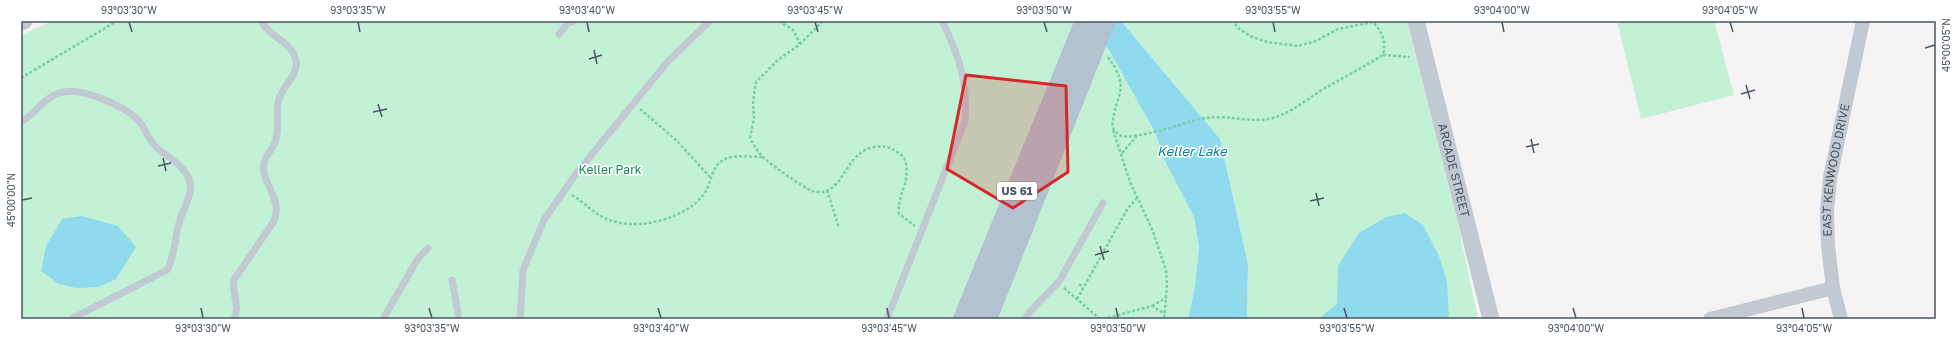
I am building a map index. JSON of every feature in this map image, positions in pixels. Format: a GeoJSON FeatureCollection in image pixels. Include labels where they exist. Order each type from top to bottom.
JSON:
{"type":"FeatureCollection","features":[{"type":"Feature","properties":{"kind":"main road","name":"US 61"},"geometry":{"type":"LineString","coordinates":[[964,319],[1086,21]]}},
{"type":"Feature","properties":{"kind":"main road","name":"US 61"},"geometry":{"type":"LineString","coordinates":[[986,319],[1104,21]]}},
{"type":"Feature","properties":{"kind":"street","name":"ARCADE STREET"},"geometry":{"type":"LineString","coordinates":[[1416,21],[1491,319]]}},
{"type":"Feature","properties":{"kind":"street","name":"EAST KENWOOD DRIVE"},"geometry":{"type":"LineString","coordinates":[[1841,319],[1833,288],[1828,246],[1827,212],[1830,178],[1863,21]]}},
{"type":"Feature","properties":{"kind":"street"},"geometry":{"type":"LineString","coordinates":[[1710,319],[1833,288]]}},
{"type":"Feature","properties":{"kind":"lane"},"geometry":{"type":"LineString","coordinates":[[234,319],[238,306],[233,288],[234,280],[278,213],[277,205],[264,169],[264,161],[277,138],[279,100],[296,69],[297,63],[290,49],[282,40],[271,33],[261,21]]}},
{"type":"Feature","properties":{"kind":"lane"},"geometry":{"type":"LineString","coordinates":[[559,34],[567,24],[574,21]]}},
{"type":"Feature","properties":{"kind":"lane"},"geometry":{"type":"LineString","coordinates":[[520,319],[523,270],[544,220],[564,191],[669,60],[710,21]]}},
{"type":"Feature","properties":{"kind":"lane"},"geometry":{"type":"LineString","coordinates":[[887,319],[965,121],[967,98],[961,63],[942,21]]}},
{"type":"Feature","properties":{"kind":"lane"},"geometry":{"type":"LineString","coordinates":[[21,122],[49,99],[61,92],[74,91],[84,93],[122,108],[134,116],[142,125],[155,147],[176,163],[185,172],[190,181],[191,189],[179,222],[171,262],[167,270],[71,319]]}},
{"type":"Feature","properties":{"kind":"lane"},"geometry":{"type":"LineString","coordinates":[[1025,319],[1031,309],[1052,291],[1058,283],[1103,203]]}},
{"type":"Feature","properties":{"kind":"lane"},"geometry":{"type":"LineString","coordinates":[[383,319],[417,260],[428,248]]}},
{"type":"Feature","properties":{"kind":"lane"},"geometry":{"type":"LineString","coordinates":[[452,280],[459,319]]}},
{"type":"Feature","properties":{"kind":"path"},"geometry":{"type":"LineString","coordinates":[[21,78],[117,21]]}},
{"type":"Feature","properties":{"kind":"path"},"geometry":{"type":"LineString","coordinates":[[779,21],[793,30],[800,44]]}},
{"type":"Feature","properties":{"kind":"path"},"geometry":{"type":"LineString","coordinates":[[823,21],[800,44],[778,60],[756,82],[754,118],[750,138],[763,157],[795,182],[812,192],[823,192],[837,183],[858,155],[864,150],[879,146],[889,147],[899,152],[906,162],[906,186],[898,206],[899,214],[909,220],[921,233]]}},
{"type":"Feature","properties":{"kind":"path"},"geometry":{"type":"LineString","coordinates":[[1234,21],[1237,27],[1250,36],[1267,42],[1298,46],[1316,41],[1338,29],[1373,22],[1381,30],[1386,44],[1383,55]]}},
{"type":"Feature","properties":{"kind":"path"},"geometry":{"type":"LineString","coordinates":[[1121,153],[1138,136],[1144,133],[1208,118],[1225,116],[1254,120],[1272,118],[1299,107],[1324,89],[1383,55],[1413,58]]}},
{"type":"Feature","properties":{"kind":"path"},"geometry":{"type":"LineString","coordinates":[[1106,56],[1120,77],[1122,85],[1119,102],[1113,116],[1112,127],[1137,198],[1162,254],[1166,270],[1164,319]]}},
{"type":"Feature","properties":{"kind":"path"},"geometry":{"type":"LineString","coordinates":[[633,104],[668,132],[710,177]]}},
{"type":"Feature","properties":{"kind":"path"},"geometry":{"type":"LineString","coordinates":[[1112,127],[1119,135],[1138,136]]}},
{"type":"Feature","properties":{"kind":"path"},"geometry":{"type":"LineString","coordinates":[[564,191],[606,219],[620,224],[642,224],[665,219],[696,203],[705,192],[714,168],[724,159],[749,156],[763,157]]}},
{"type":"Feature","properties":{"kind":"path"},"geometry":{"type":"LineString","coordinates":[[827,190],[839,228]]}},
{"type":"Feature","properties":{"kind":"path"},"geometry":{"type":"LineString","coordinates":[[1077,299],[1128,208],[1137,198]]}},
{"type":"Feature","properties":{"kind":"path"},"geometry":{"type":"LineString","coordinates":[[1058,283],[1102,319],[1152,306],[1166,297]]}},
{"type":"Feature","properties":{"kind":"path"},"geometry":{"type":"LineString","coordinates":[[1079,284],[1083,287]]}},
{"type":"Feature","properties":{"kind":"path"},"geometry":{"type":"LineString","coordinates":[[1152,306],[1165,314]]}},
{"type":"Feature","properties":{"kind":"highlighted area"},"geometry":{"type":"Polygon","coordinates":[[[966,75],[1066,86],[1068,172],[1013,208],[947,169],[966,75]]]}},
{"type":"Feature","properties":{"kind":"green space","name":"Keller Park"},"geometry":{"type":"Polygon","coordinates":[[[52,21],[1120,21],[1165,161],[1194,217],[1199,247],[1195,286],[1188,319],[21,319],[21,35],[52,21]]]}},
{"type":"Feature","properties":{"kind":"green space"},"geometry":{"type":"Polygon","coordinates":[[[1121,21],[1407,21],[1456,215],[1478,319],[1247,319],[1248,264],[1220,139],[1121,21]]]}},
{"type":"Feature","properties":{"kind":"green space"},"geometry":{"type":"Polygon","coordinates":[[[1617,21],[1714,21],[1734,95],[1641,119],[1617,21]]]}},
{"type":"Feature","properties":{"kind":"water","name":"Keller Lake"},"geometry":{"type":"Polygon","coordinates":[[[1086,21],[1121,21],[1220,139],[1248,264],[1247,319],[1188,319],[1195,286],[1199,247],[1194,217],[1165,161],[1155,132],[1109,50],[1086,21]]]}},
{"type":"Feature","properties":{"kind":"water"},"geometry":{"type":"Polygon","coordinates":[[[1405,213],[1423,225],[1439,256],[1447,282],[1449,319],[1318,319],[1337,304],[1338,266],[1359,233],[1386,217],[1405,213]]]}},
{"type":"Feature","properties":{"kind":"water"},"geometry":{"type":"Polygon","coordinates":[[[82,216],[118,226],[136,247],[116,279],[99,287],[76,288],[59,284],[41,271],[46,246],[62,219],[82,216]]]}}]}
